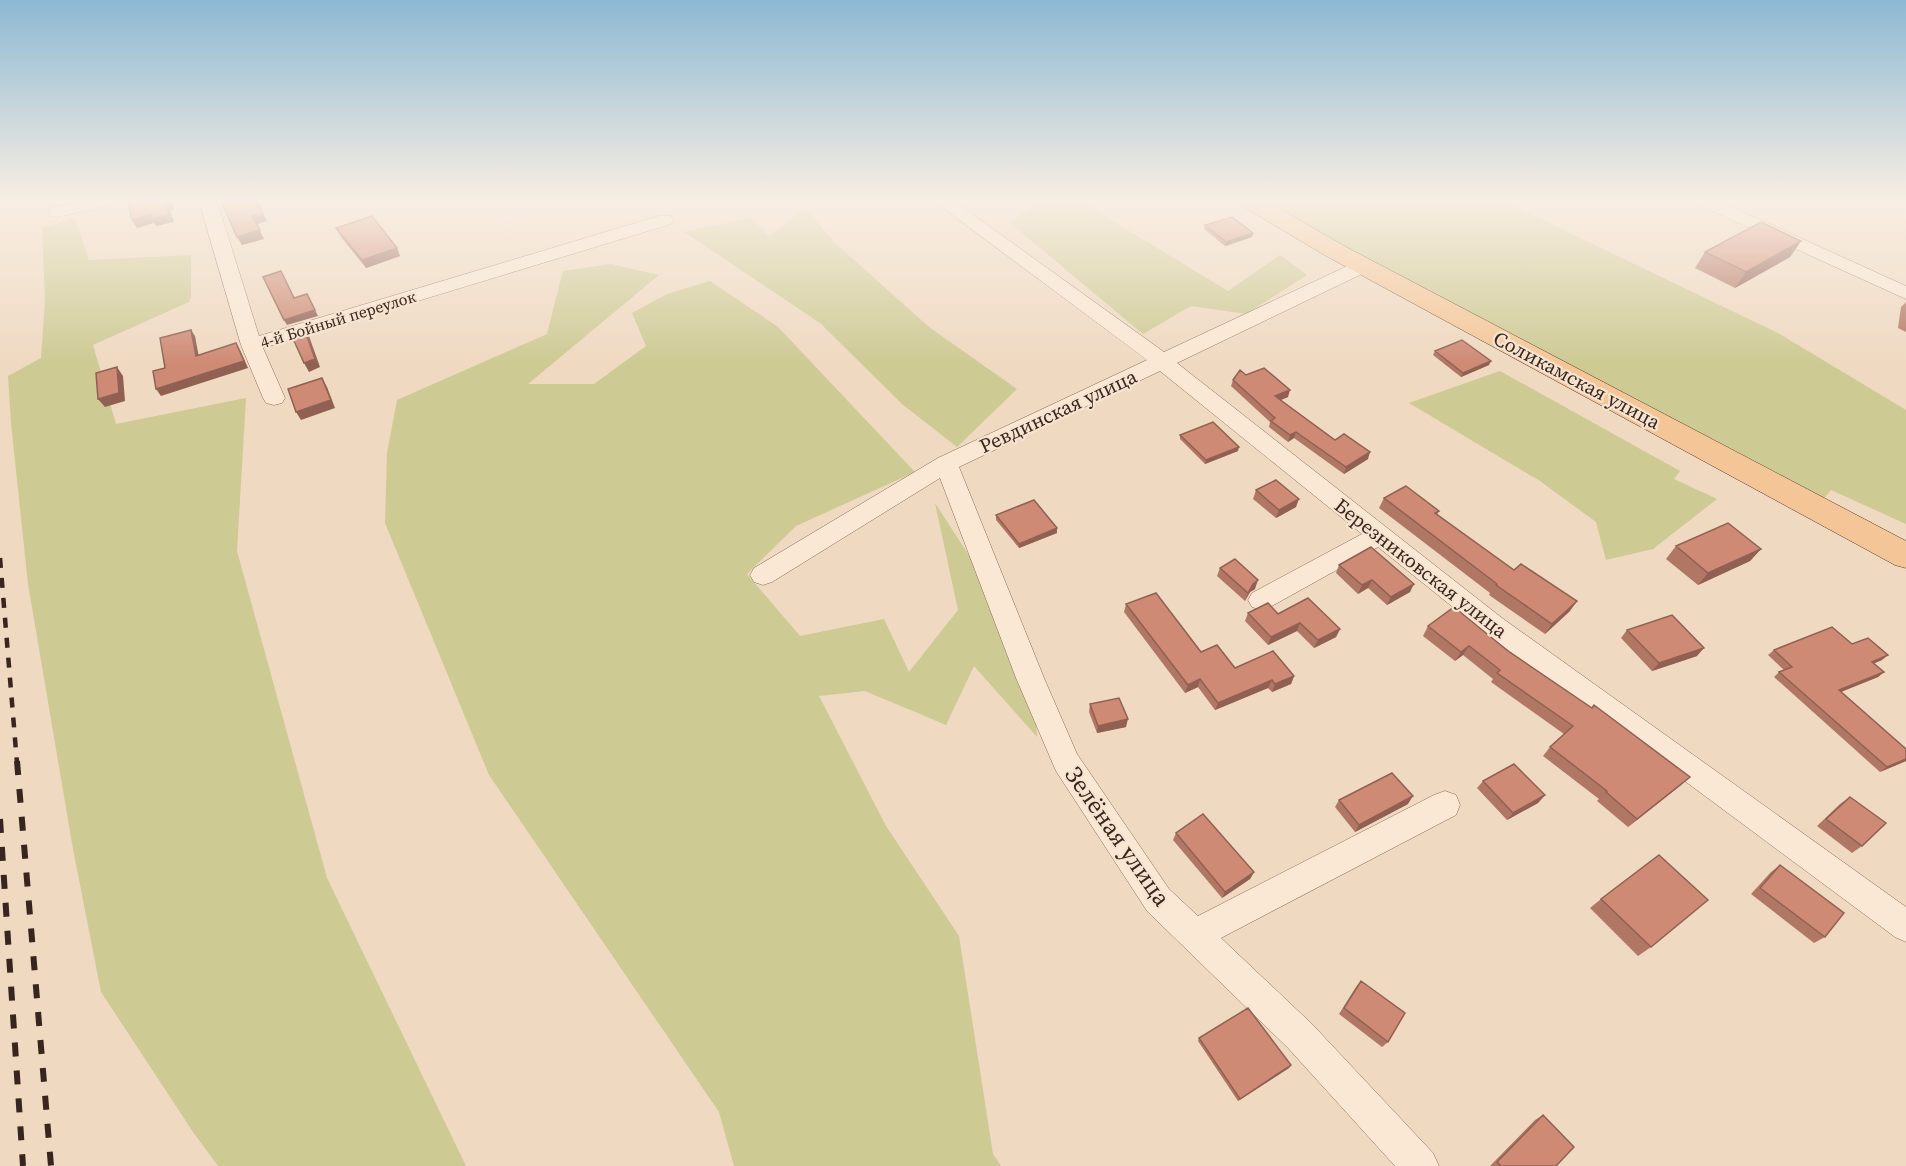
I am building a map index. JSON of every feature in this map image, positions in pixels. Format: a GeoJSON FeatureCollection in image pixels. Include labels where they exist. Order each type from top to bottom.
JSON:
{"type":"FeatureCollection","features":[{"type":"Feature","properties":{"kind":"main road","name":"Соликамская улица"},"geometry":{"type":"LineString","coordinates":[[1345,255],[1906,556]]}},
{"type":"Feature","properties":{"kind":"street"},"geometry":{"type":"LineString","coordinates":[[224,255],[251,345],[274,398]]}},
{"type":"Feature","properties":{"kind":"street","name":"4-й Бойный переулок"},"geometry":{"type":"LineString","coordinates":[[251,345],[548,255]]}},
{"type":"Feature","properties":{"kind":"street","name":"Березниковская улица"},"geometry":{"type":"LineString","coordinates":[[1017,255],[1163,362],[1492,625],[1906,926]]}},
{"type":"Feature","properties":{"kind":"street"},"geometry":{"type":"LineString","coordinates":[[1827,255],[1906,293]]}},
{"type":"Feature","properties":{"kind":"street","name":"Ревдинская улица"},"geometry":{"type":"LineString","coordinates":[[763,575],[946,464],[1363,266]]}},
{"type":"Feature","properties":{"kind":"street","name":"Зелёная улица"},"geometry":{"type":"LineString","coordinates":[[946,464],[1030,678],[1066,762],[1158,900],[1300,1036],[1420,1166]]}},
{"type":"Feature","properties":{"kind":"street"},"geometry":{"type":"LineString","coordinates":[[1261,600],[1380,535]]}},
{"type":"Feature","properties":{"kind":"street"},"geometry":{"type":"LineString","coordinates":[[1194,935],[1445,805]]}},
{"type":"Feature","properties":{"kind":"shaded area"},"geometry":{"type":"Polygon","coordinates":[[[43,255],[87,255],[89,260],[191,255],[189,302],[93,345],[116,424],[246,398],[237,551],[327,878],[466,1166],[218,1166],[101,992],[73,849],[28,584],[11,423],[8,376],[41,358],[45,300],[43,255]]]}},
{"type":"Feature","properties":{"kind":"shaded area"},"geometry":{"type":"Polygon","coordinates":[[[719,255],[849,255],[929,327],[1017,389],[957,447],[902,404],[820,323],[719,255]]]}},
{"type":"Feature","properties":{"kind":"shaded area"},"geometry":{"type":"Polygon","coordinates":[[[1049,255],[1169,255],[1228,291],[1279,255],[1307,275],[1246,314],[1191,306],[1143,334],[1049,255]]]}},
{"type":"Feature","properties":{"kind":"shaded area"},"geometry":{"type":"Polygon","coordinates":[[[1359,255],[1616,255],[1778,333],[1906,410],[1906,524],[1831,490],[1820,503],[1359,255]]]}},
{"type":"Feature","properties":{"kind":"shaded area"},"geometry":{"type":"Polygon","coordinates":[[[611,264],[659,275],[528,384],[594,384],[646,346],[632,313],[667,294],[710,281],[778,327],[915,472],[796,526],[747,574],[800,636],[884,619],[909,672],[958,610],[935,503],[997,599],[1034,687],[1037,737],[974,666],[946,725],[865,691],[819,696],[886,826],[959,936],[993,1154],[1001,1166],[734,1166],[719,1112],[489,775],[385,523],[387,453],[397,400],[547,334],[563,271],[611,264]]]}},
{"type":"Feature","properties":{"kind":"shaded area"},"geometry":{"type":"Polygon","coordinates":[[[1500,371],[1680,471],[1674,479],[1717,499],[1653,549],[1606,560],[1596,522],[1540,481],[1409,403],[1500,371]]]}},
{"type":"Feature","properties":{"kind":"building"},"geometry":{"type":"Polygon","coordinates":[[[358,255],[375,255],[362,260],[358,255]]]}},
{"type":"Feature","properties":{"kind":"building"},"geometry":{"type":"Polygon","coordinates":[[[1712,255],[1775,255],[1746,272],[1712,255]]]}},
{"type":"Feature","properties":{"kind":"building"},"geometry":{"type":"Polygon","coordinates":[[[281,271],[294,298],[307,294],[315,310],[284,320],[263,277],[281,271]]]}},
{"type":"Feature","properties":{"kind":"building"},"geometry":{"type":"Polygon","coordinates":[[[304,328],[315,359],[304,363],[290,332],[304,328]]]}},
{"type":"Feature","properties":{"kind":"building"},"geometry":{"type":"Polygon","coordinates":[[[191,330],[196,356],[236,343],[244,361],[156,389],[153,371],[165,368],[160,338],[191,330]]]}},
{"type":"Feature","properties":{"kind":"building"},"geometry":{"type":"Polygon","coordinates":[[[1462,340],[1491,361],[1463,373],[1435,351],[1462,340]]]}},
{"type":"Feature","properties":{"kind":"building"},"geometry":{"type":"Polygon","coordinates":[[[117,367],[119,393],[98,399],[96,373],[117,367]]]}},
{"type":"Feature","properties":{"kind":"building"},"geometry":{"type":"Polygon","coordinates":[[[1264,368],[1290,390],[1275,396],[1335,440],[1344,434],[1370,452],[1346,467],[1296,432],[1290,435],[1271,421],[1275,418],[1233,380],[1240,370],[1246,375],[1264,368]]]}},
{"type":"Feature","properties":{"kind":"building"},"geometry":{"type":"Polygon","coordinates":[[[322,378],[331,400],[296,412],[288,389],[322,378]]]}},
{"type":"Feature","properties":{"kind":"building"},"geometry":{"type":"Polygon","coordinates":[[[1213,422],[1239,447],[1206,460],[1180,435],[1213,422]]]}},
{"type":"Feature","properties":{"kind":"building"},"geometry":{"type":"Polygon","coordinates":[[[1276,480],[1299,499],[1279,510],[1256,490],[1276,480]]]}},
{"type":"Feature","properties":{"kind":"building"},"geometry":{"type":"Polygon","coordinates":[[[1406,486],[1439,511],[1435,513],[1514,570],[1521,564],[1577,601],[1552,624],[1496,585],[1384,498],[1406,486]]]}},
{"type":"Feature","properties":{"kind":"building"},"geometry":{"type":"Polygon","coordinates":[[[1034,500],[1057,528],[1019,544],[996,515],[1034,500]]]}},
{"type":"Feature","properties":{"kind":"building"},"geometry":{"type":"Polygon","coordinates":[[[1728,523],[1761,549],[1708,573],[1676,546],[1728,523]]]}},
{"type":"Feature","properties":{"kind":"building"},"geometry":{"type":"Polygon","coordinates":[[[1371,547],[1414,584],[1391,597],[1372,580],[1362,585],[1339,565],[1371,547]]]}},
{"type":"Feature","properties":{"kind":"building"},"geometry":{"type":"Polygon","coordinates":[[[1235,559],[1258,580],[1248,593],[1220,568],[1235,559]]]}},
{"type":"Feature","properties":{"kind":"building"},"geometry":{"type":"Polygon","coordinates":[[[1156,593],[1201,652],[1217,645],[1235,668],[1273,651],[1294,676],[1275,684],[1272,680],[1218,703],[1200,679],[1188,685],[1126,604],[1156,593]]]}},
{"type":"Feature","properties":{"kind":"building"},"geometry":{"type":"Polygon","coordinates":[[[1308,598],[1340,629],[1318,640],[1300,623],[1271,637],[1248,613],[1268,603],[1278,614],[1308,598]]]}},
{"type":"Feature","properties":{"kind":"building"},"geometry":{"type":"Polygon","coordinates":[[[1454,607],[1508,651],[1592,708],[1594,705],[1690,777],[1637,819],[1607,791],[1550,747],[1573,726],[1497,673],[1500,670],[1469,646],[1461,652],[1428,626],[1454,607]]]}},
{"type":"Feature","properties":{"kind":"building"},"geometry":{"type":"Polygon","coordinates":[[[1672,615],[1704,648],[1659,663],[1627,630],[1672,615]]]}},
{"type":"Feature","properties":{"kind":"building"},"geometry":{"type":"Polygon","coordinates":[[[1832,627],[1852,644],[1868,638],[1888,655],[1872,662],[1884,672],[1839,690],[1906,749],[1906,759],[1887,767],[1779,672],[1792,667],[1774,650],[1832,627]]]}},
{"type":"Feature","properties":{"kind":"building"},"geometry":{"type":"Polygon","coordinates":[[[1119,698],[1128,719],[1098,726],[1090,704],[1119,698]]]}},
{"type":"Feature","properties":{"kind":"building"},"geometry":{"type":"Polygon","coordinates":[[[1514,764],[1545,795],[1513,813],[1483,781],[1514,764]]]}},
{"type":"Feature","properties":{"kind":"building"},"geometry":{"type":"Polygon","coordinates":[[[1392,773],[1413,796],[1359,825],[1339,800],[1392,773]]]}},
{"type":"Feature","properties":{"kind":"building"},"geometry":{"type":"Polygon","coordinates":[[[1850,797],[1886,823],[1862,846],[1826,819],[1850,797]]]}},
{"type":"Feature","properties":{"kind":"building"},"geometry":{"type":"Polygon","coordinates":[[[1203,814],[1254,872],[1225,892],[1176,833],[1203,814]]]}},
{"type":"Feature","properties":{"kind":"building"},"geometry":{"type":"Polygon","coordinates":[[[1659,855],[1708,900],[1651,947],[1601,899],[1659,855]]]}},
{"type":"Feature","properties":{"kind":"building"},"geometry":{"type":"Polygon","coordinates":[[[1780,865],[1844,913],[1825,937],[1760,888],[1780,865]]]}},
{"type":"Feature","properties":{"kind":"building"},"geometry":{"type":"Polygon","coordinates":[[[1361,981],[1405,1013],[1388,1042],[1344,1008],[1361,981]]]}},
{"type":"Feature","properties":{"kind":"building"},"geometry":{"type":"Polygon","coordinates":[[[1248,1008],[1291,1065],[1240,1099],[1199,1038],[1248,1008]]]}},
{"type":"Feature","properties":{"kind":"building"},"geometry":{"type":"Polygon","coordinates":[[[1543,1115],[1574,1147],[1556,1166],[1501,1166],[1497,1162],[1543,1115]]]}},
{"type":"Feature","properties":{"kind":"railway"},"geometry":{"type":"LineString","coordinates":[[0,558],[17,763]]}},
{"type":"Feature","properties":{"kind":"railway"},"geometry":{"type":"LineString","coordinates":[[17,761],[51,1166]]}},
{"type":"Feature","properties":{"kind":"railway"},"geometry":{"type":"LineString","coordinates":[[0,819],[23,1166]]}}]}
